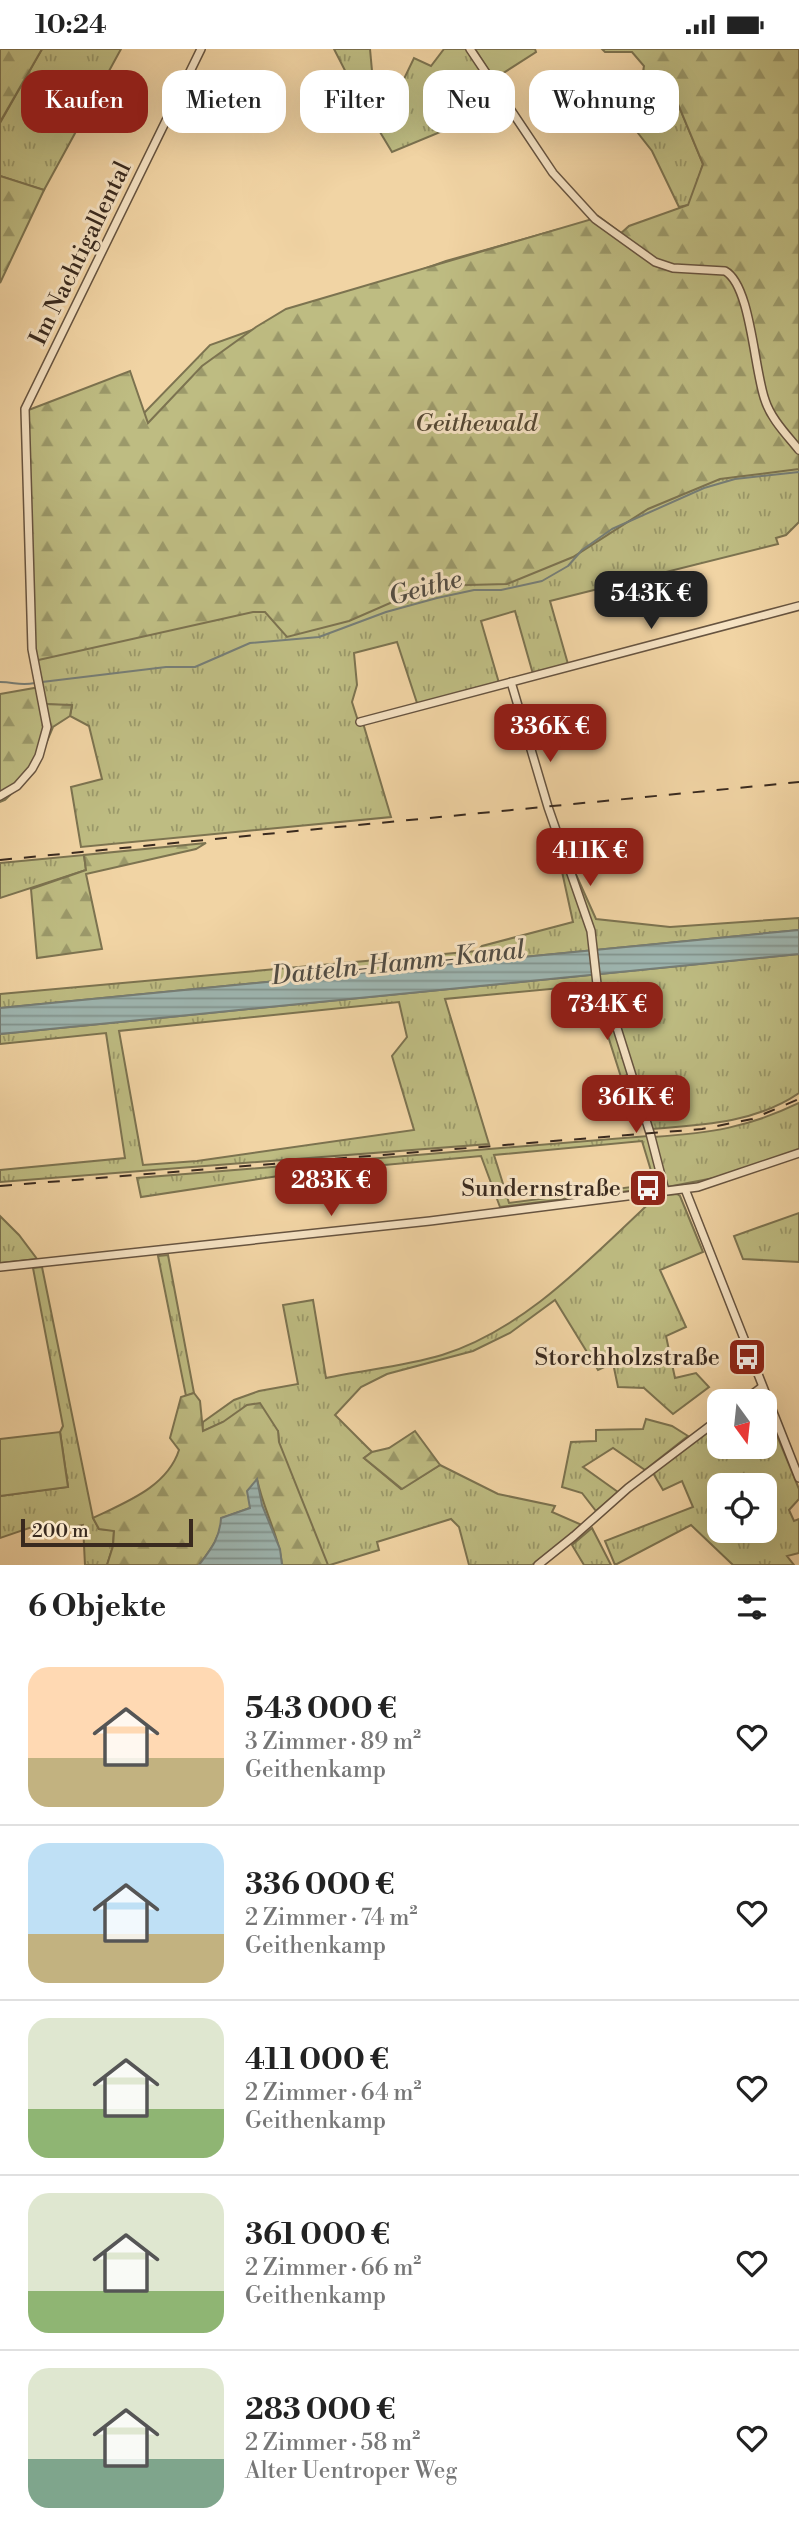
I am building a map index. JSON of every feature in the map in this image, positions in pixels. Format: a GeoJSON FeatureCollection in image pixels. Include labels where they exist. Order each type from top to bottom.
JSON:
{"type":"FeatureCollection","features":[{"type":"Feature","properties":{"kind":"street","name":"Im Nachtigallental"},"geometry":{"type":"LineString","coordinates":[[0,796],[17,786],[32,769],[39,757],[47,727],[32,649],[25,409],[201,49]]}},
{"type":"Feature","properties":{"kind":"street"},"geometry":{"type":"LineString","coordinates":[[470,49],[553,173],[595,219],[641,254],[673,268],[725,271],[736,279],[741,291],[765,403],[799,450]]}},
{"type":"Feature","properties":{"kind":"street"},"geometry":{"type":"LineString","coordinates":[[360,722],[799,606]]}},
{"type":"Feature","properties":{"kind":"street"},"geometry":{"type":"LineString","coordinates":[[511,682],[548,807],[591,931],[600,998],[617,1028],[665,1191]]}},
{"type":"Feature","properties":{"kind":"street"},"geometry":{"type":"LineString","coordinates":[[0,1267],[430,1221],[685,1189],[720,1182],[799,1153]]}},
{"type":"Feature","properties":{"kind":"street"},"geometry":{"type":"LineString","coordinates":[[685,1189],[799,1478]]}},
{"type":"Feature","properties":{"kind":"street"},"geometry":{"type":"LineString","coordinates":[[538,1565],[628,1488],[707,1428]]}},
{"type":"Feature","properties":{"kind":"green space"},"geometry":{"type":"Polygon","coordinates":[[[0,49],[42,49],[30,70],[21,70],[21,86],[0,122],[0,49]]]}},
{"type":"Feature","properties":{"kind":"green space"},"geometry":{"type":"Polygon","coordinates":[[[42,49],[121,49],[110,70],[30,70],[42,49]]]}},
{"type":"Feature","properties":{"kind":"green space"},"geometry":{"type":"Polygon","coordinates":[[[334,49],[370,49],[372,70],[345,70],[334,49]]]}},
{"type":"Feature","properties":{"kind":"green space"},"geometry":{"type":"Polygon","coordinates":[[[444,49],[467,49],[480,70],[423,70],[423,133],[438,133],[392,152],[381,133],[409,133],[408,70],[414,58],[431,66],[444,49]]]}},
{"type":"Feature","properties":{"kind":"green space"},"geometry":{"type":"Polygon","coordinates":[[[475,49],[535,49],[536,52],[508,70],[488,70],[475,49]]]}},
{"type":"Feature","properties":{"kind":"green space","name":"Geithewald"},"geometry":{"type":"Polygon","coordinates":[[[602,49],[799,49],[799,469],[720,479],[648,509],[573,557],[507,584],[429,586],[349,621],[287,637],[265,612],[253,612],[34,661],[26,411],[130,371],[148,423],[202,366],[286,309],[592,219],[619,235],[629,226],[688,205],[703,164],[679,107],[679,70],[643,70],[644,66],[632,52],[605,52],[602,49]]]}},
{"type":"Feature","properties":{"kind":"green space","name":"Geithewald"},"geometry":{"type":"Polygon","coordinates":[[[799,49],[799,522],[786,535],[776,538],[778,544],[550,601],[568,664],[533,674],[515,611],[481,621],[499,683],[418,706],[397,642],[354,653],[357,685],[352,702],[359,724],[363,723],[391,817],[81,847],[71,787],[102,779],[89,726],[70,716],[72,706],[44,704],[34,661],[143,414],[210,345],[446,261],[556,230],[593,223],[598,216],[621,233],[688,205],[679,207],[652,151],[638,133],[679,133],[679,106],[703,164],[697,183],[799,49]]]}},
{"type":"Feature","properties":{"kind":"green space"},"geometry":{"type":"Polygon","coordinates":[[[21,86],[21,133],[75,133],[44,190],[0,176],[0,123],[21,86]]]}},
{"type":"Feature","properties":{"kind":"green space"},"geometry":{"type":"Polygon","coordinates":[[[0,176],[44,190],[0,283],[0,176]]]}},
{"type":"Feature","properties":{"kind":"green space"},"geometry":{"type":"Polygon","coordinates":[[[40,687],[44,704],[72,705],[70,716],[53,727],[34,772],[0,802],[0,694],[40,687]]]}},
{"type":"Feature","properties":{"kind":"green space"},"geometry":{"type":"Polygon","coordinates":[[[206,843],[196,849],[86,874],[102,949],[37,958],[31,889],[86,870],[84,855],[206,843]]]}},
{"type":"Feature","properties":{"kind":"green space"},"geometry":{"type":"Polygon","coordinates":[[[84,855],[86,870],[0,898],[0,863],[84,855]]]}},
{"type":"Feature","properties":{"kind":"green space"},"geometry":{"type":"Polygon","coordinates":[[[569,859],[596,919],[670,927],[799,918],[799,930],[0,1008],[0,994],[477,951],[482,946],[573,922],[560,862],[569,859]]]}},
{"type":"Feature","properties":{"kind":"green space"},"geometry":{"type":"Polygon","coordinates":[[[799,954],[799,1093],[747,1117],[690,1126],[651,1129],[631,1074],[621,1077],[607,1033],[582,986],[445,999],[489,1144],[0,1182],[0,1170],[125,1158],[106,1033],[0,1044],[0,1034],[799,954]],[[399,1002],[119,1031],[143,1165],[197,1161],[414,1130],[392,1056],[407,1037],[399,1002]]]}},
{"type":"Feature","properties":{"kind":"green space"},"geometry":{"type":"Polygon","coordinates":[[[799,1103],[799,1150],[719,1177],[667,1187],[653,1137],[728,1128],[799,1103]]]}},
{"type":"Feature","properties":{"kind":"green space"},"geometry":{"type":"Polygon","coordinates":[[[648,1136],[661,1187],[500,1207],[481,1156],[298,1173],[141,1197],[137,1178],[648,1136]],[[642,1141],[494,1155],[509,1203],[655,1184],[642,1141]]]}},
{"type":"Feature","properties":{"kind":"green space"},"geometry":{"type":"Polygon","coordinates":[[[677,1194],[703,1252],[660,1270],[686,1327],[666,1336],[675,1378],[696,1373],[709,1387],[673,1414],[644,1388],[618,1387],[613,1363],[598,1370],[555,1300],[510,1333],[473,1351],[387,1374],[361,1387],[335,1415],[372,1452],[364,1458],[401,1489],[440,1465],[498,1494],[555,1506],[552,1512],[582,1525],[532,1565],[469,1565],[459,1527],[451,1519],[377,1542],[379,1550],[330,1565],[130,1565],[279,1442],[278,1431],[223,1422],[202,1432],[203,1422],[234,1400],[259,1391],[298,1384],[283,1305],[313,1300],[326,1378],[428,1359],[473,1343],[503,1327],[584,1265],[657,1196],[677,1194]]]}},
{"type":"Feature","properties":{"kind":"green space"},"geometry":{"type":"Polygon","coordinates":[[[799,1213],[799,1262],[743,1259],[734,1236],[799,1213]]]}},
{"type":"Feature","properties":{"kind":"green space"},"geometry":{"type":"Polygon","coordinates":[[[0,1216],[19,1235],[37,1259],[0,1263],[0,1216]]]}},
{"type":"Feature","properties":{"kind":"green space"},"geometry":{"type":"Polygon","coordinates":[[[168,1255],[194,1393],[186,1396],[158,1256],[168,1255]]]}},
{"type":"Feature","properties":{"kind":"green space"},"geometry":{"type":"Polygon","coordinates":[[[42,1267],[93,1518],[99,1529],[114,1530],[113,1546],[107,1565],[85,1565],[83,1525],[34,1534],[32,1527],[0,1538],[0,1496],[68,1487],[60,1432],[63,1426],[33,1268],[42,1267]]]}},
{"type":"Feature","properties":{"kind":"green space"},"geometry":{"type":"Polygon","coordinates":[[[194,1393],[200,1401],[203,1431],[223,1422],[247,1405],[260,1403],[278,1431],[279,1442],[328,1565],[282,1565],[278,1543],[257,1479],[250,1508],[222,1518],[217,1537],[199,1565],[107,1565],[114,1531],[99,1529],[93,1518],[144,1492],[165,1474],[179,1450],[170,1438],[181,1397],[194,1393]]]}},
{"type":"Feature","properties":{"kind":"green space"},"geometry":{"type":"Polygon","coordinates":[[[646,1419],[672,1426],[688,1436],[645,1470],[613,1448],[583,1467],[618,1492],[596,1511],[582,1493],[562,1487],[571,1442],[596,1441],[596,1430],[643,1429],[646,1419]]]}},
{"type":"Feature","properties":{"kind":"green space"},"geometry":{"type":"Polygon","coordinates":[[[415,1431],[440,1465],[402,1489],[364,1458],[372,1452],[389,1448],[415,1431]]]}},
{"type":"Feature","properties":{"kind":"green space"},"geometry":{"type":"Polygon","coordinates":[[[707,1431],[707,1459],[777,1459],[777,1435],[799,1489],[799,1499],[789,1510],[794,1521],[799,1519],[799,1553],[787,1556],[794,1565],[733,1565],[710,1543],[777,1543],[777,1473],[707,1473],[707,1540],[691,1525],[615,1565],[605,1541],[693,1507],[682,1481],[663,1490],[653,1473],[707,1431]]]}},
{"type":"Feature","properties":{"kind":"green space"},"geometry":{"type":"Polygon","coordinates":[[[60,1432],[68,1487],[0,1496],[0,1439],[60,1432]]]}},
{"type":"Feature","properties":{"kind":"green space"},"geometry":{"type":"Polygon","coordinates":[[[592,1528],[611,1565],[584,1565],[572,1545],[592,1528]]]}},
{"type":"Feature","properties":{"kind":"water"},"geometry":{"type":"Polygon","coordinates":[[[799,930],[799,954],[0,1034],[0,1008],[799,930]]]}},
{"type":"Feature","properties":{"kind":"water"},"geometry":{"type":"Polygon","coordinates":[[[257,1479],[262,1505],[280,1549],[282,1565],[199,1565],[217,1537],[221,1518],[250,1508],[247,1491],[257,1479]]]}},
{"type":"Feature","properties":{"kind":"waterway","name":"Geithe"},"geometry":{"type":"LineString","coordinates":[[42,682],[166,667],[195,667],[250,643],[319,637],[386,612],[437,598],[474,590],[501,590],[542,581],[568,566],[582,550],[612,529],[704,488],[735,479],[799,472]]}},
{"type":"Feature","properties":{"kind":"waterway","name":"Geithe"},"geometry":{"type":"LineString","coordinates":[[0,682],[35,683]]}},
{"type":"Feature","properties":{"kind":"railway"},"geometry":{"type":"LineString","coordinates":[[0,860],[799,782]]}},
{"type":"Feature","properties":{"kind":"railway"},"geometry":{"type":"LineString","coordinates":[[0,1186],[702,1129],[752,1119],[799,1099]]}},
{"type":"Feature","properties":{"kind":"place","name":"Sundernstraße"},"geometry":{"type":"Point","coordinates":[648,1188]}},
{"type":"Feature","properties":{"kind":"place","name":"Storchholzstraße"},"geometry":{"type":"Point","coordinates":[747,1357]}},
{"type":"Feature","properties":{"kind":"water label","name":"Datteln-Hamm-Kanal"},"geometry":{"type":"Point","coordinates":[398,962]}}]}
